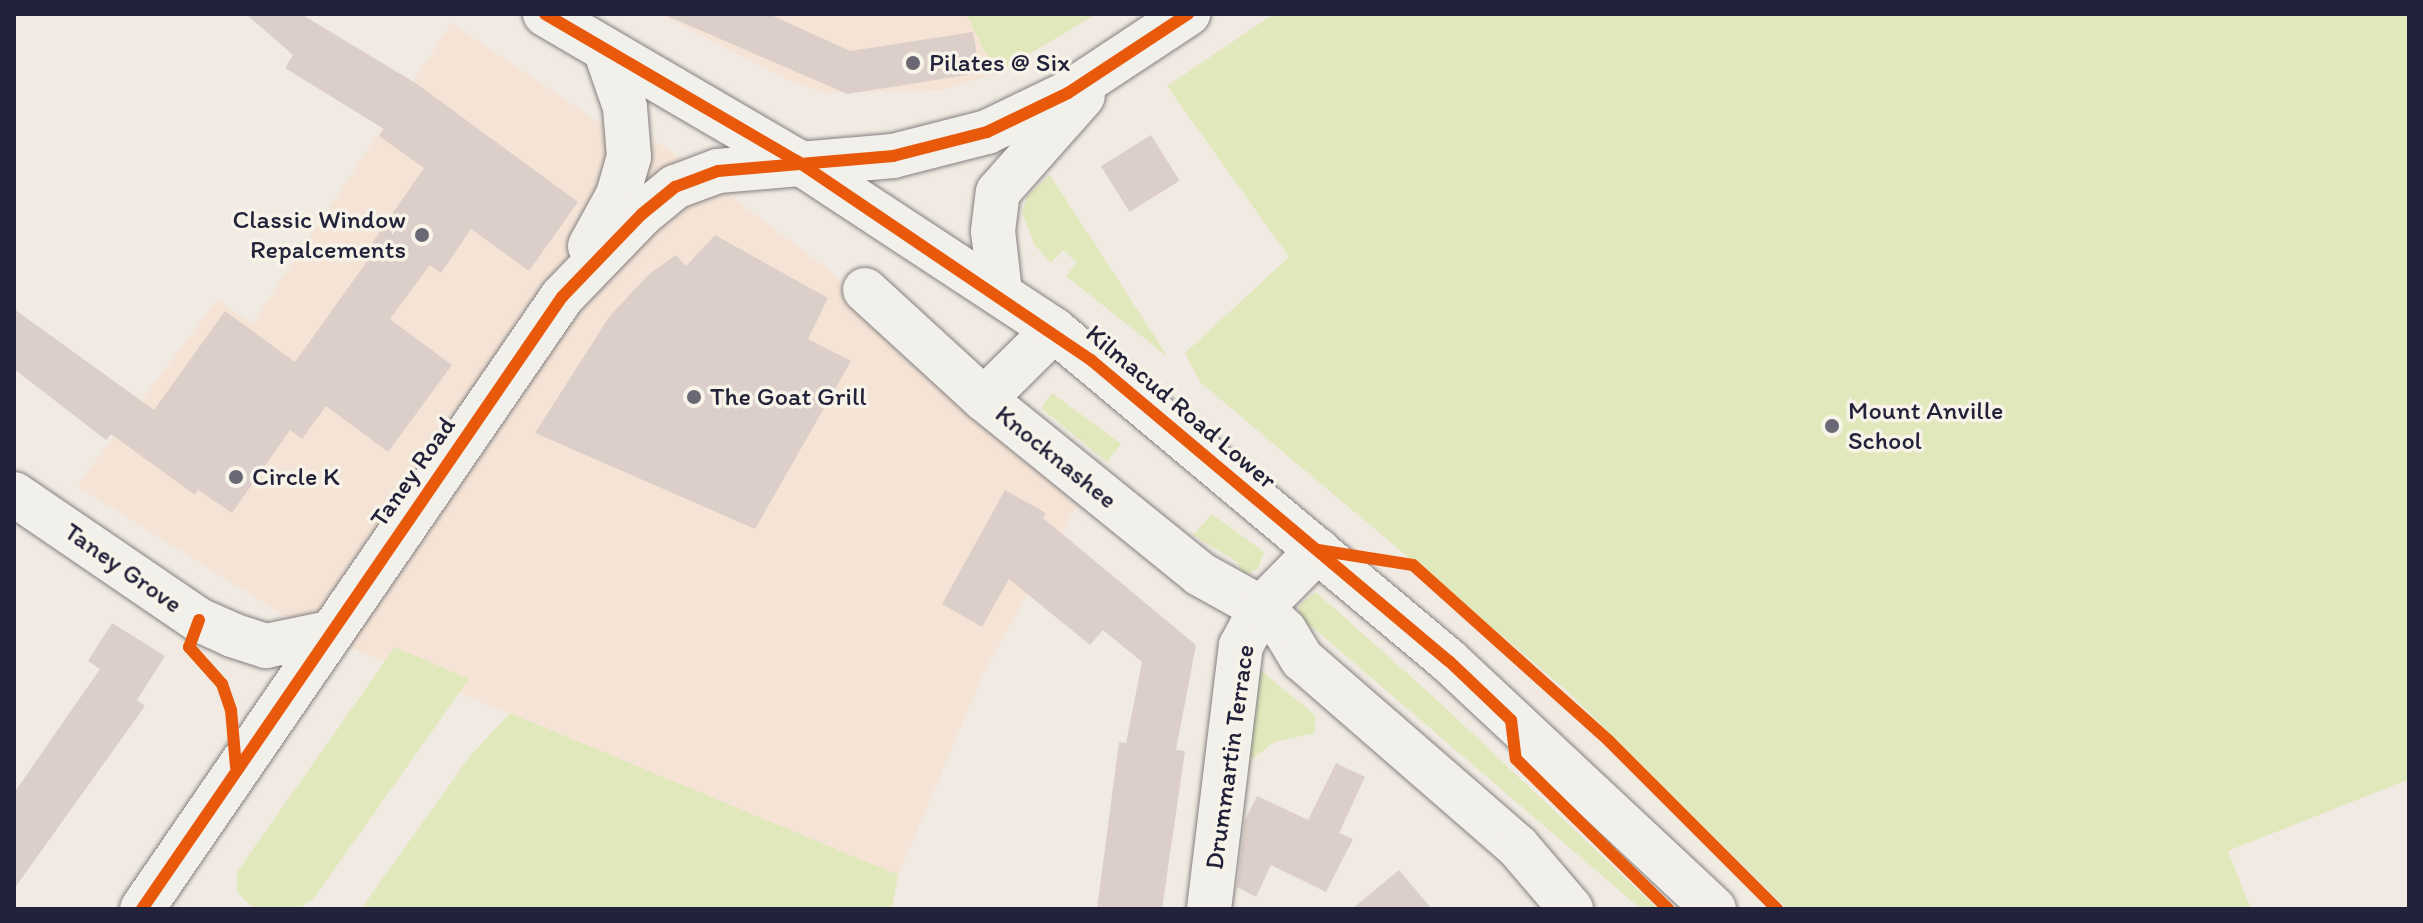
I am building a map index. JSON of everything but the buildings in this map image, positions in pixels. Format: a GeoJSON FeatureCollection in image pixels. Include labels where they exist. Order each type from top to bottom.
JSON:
{"type":"FeatureCollection","features":[{"type":"Feature","properties":{"kind":"main road","name":"Kilmacud Road Lower"},"geometry":{"type":"LineString","coordinates":[[545,14],[797,161],[1054,330],[1449,661],[1714,909]]}},
{"type":"Feature","properties":{"kind":"main road"},"geometry":{"type":"LineString","coordinates":[[1000,293],[993,231],[998,192],[1112,65],[1188,14]]}},
{"type":"Feature","properties":{"kind":"main road"},"geometry":{"type":"LineString","coordinates":[[562,297],[618,195],[629,157],[625,107],[606,52]]}},
{"type":"Feature","properties":{"kind":"main road","name":"Taney Road"},"geometry":{"type":"LineString","coordinates":[[142,909],[562,297],[607,246],[675,187],[718,171],[797,161],[868,159],[946,145],[1010,122],[1112,65]]}},
{"type":"Feature","properties":{"kind":"main road","name":"Knocknashee"},"geometry":{"type":"LineString","coordinates":[[865,290],[984,399],[1200,574],[1261,608],[1285,631],[1302,659],[1518,847],[1571,909]]}},
{"type":"Feature","properties":{"kind":"main road"},"geometry":{"type":"LineString","coordinates":[[984,399],[1054,330]]}},
{"type":"Feature","properties":{"kind":"main road","name":"Taney Grove"},"geometry":{"type":"LineString","coordinates":[[14,494],[199,620],[266,646],[329,633]]}},
{"type":"Feature","properties":{"kind":"main road"},"geometry":{"type":"LineString","coordinates":[[1261,608],[1318,550]]}},
{"type":"Feature","properties":{"kind":"main road","name":"Drummartin Terrace"},"geometry":{"type":"LineString","coordinates":[[1209,909],[1241,646],[1261,608]]}},
{"type":"Feature","properties":{"kind":"shaded area"},"geometry":{"type":"Polygon","coordinates":[[[660,14],[966,14],[996,74],[942,90],[826,93],[792,82],[660,14]]]}},
{"type":"Feature","properties":{"kind":"shaded area"},"geometry":{"type":"Polygon","coordinates":[[[452,23],[596,121],[664,146],[828,269],[949,395],[1077,505],[985,670],[898,875],[304,628],[77,486],[217,300],[252,324],[452,23]]]}},
{"type":"Feature","properties":{"kind":"green space"},"geometry":{"type":"Polygon","coordinates":[[[966,14],[1096,14],[996,74],[966,14]]]}},
{"type":"Feature","properties":{"kind":"green space","name":"Mount Anville School"},"geometry":{"type":"Polygon","coordinates":[[[1274,14],[2409,14],[2409,779],[2228,851],[2251,909],[1787,909],[1565,689],[1200,382],[1185,353],[1289,257],[1167,86],[1274,14]]]}},
{"type":"Feature","properties":{"kind":"green space"},"geometry":{"type":"Polygon","coordinates":[[[1050,175],[1168,357],[1066,276],[1077,263],[1063,250],[1051,263],[1034,244],[1022,212],[1028,195],[1050,175]]]}},
{"type":"Feature","properties":{"kind":"green space"},"geometry":{"type":"Polygon","coordinates":[[[1052,393],[1121,444],[1107,462],[1041,408],[1052,393]]]}},
{"type":"Feature","properties":{"kind":"green space"},"geometry":{"type":"Polygon","coordinates":[[[1212,514],[1264,552],[1258,569],[1240,576],[1239,563],[1193,535],[1212,514]]]}},
{"type":"Feature","properties":{"kind":"green space"},"geometry":{"type":"Polygon","coordinates":[[[1316,592],[1438,701],[1658,909],[1641,909],[1311,626],[1304,629],[1298,606],[1316,592]]]}},
{"type":"Feature","properties":{"kind":"green space"},"geometry":{"type":"Polygon","coordinates":[[[395,647],[469,679],[314,898],[299,909],[254,909],[237,892],[237,872],[395,647]]]}},
{"type":"Feature","properties":{"kind":"green space"},"geometry":{"type":"Polygon","coordinates":[[[1248,660],[1315,715],[1315,733],[1274,742],[1244,766],[1248,660]]]}},
{"type":"Feature","properties":{"kind":"green space"},"geometry":{"type":"Polygon","coordinates":[[[510,713],[898,875],[892,909],[361,909],[470,756],[510,713]]]}},
{"type":"Feature","properties":{"kind":"cycle path"},"geometry":{"type":"LineString","coordinates":[[545,14],[797,161],[1091,360],[1449,661],[1511,720],[1516,759],[1668,909]]}},
{"type":"Feature","properties":{"kind":"cycle path"},"geometry":{"type":"LineString","coordinates":[[142,909],[562,297],[642,214],[675,187],[718,171],[893,156],[987,132],[1068,93],[1188,14]]}},
{"type":"Feature","properties":{"kind":"cycle path"},"geometry":{"type":"LineString","coordinates":[[1318,550],[1413,565],[1609,741],[1777,909]]}},
{"type":"Feature","properties":{"kind":"cycle path"},"geometry":{"type":"LineString","coordinates":[[199,620],[189,647],[222,684],[231,710],[236,767]]}},
{"type":"Feature","properties":{"kind":"place","name":"Pilates @ Six"},"geometry":{"type":"Point","coordinates":[913,63]}},
{"type":"Feature","properties":{"kind":"place","name":"Classic Window Repalcements"},"geometry":{"type":"Point","coordinates":[422,235]}},
{"type":"Feature","properties":{"kind":"place","name":"The Goat Grill"},"geometry":{"type":"Point","coordinates":[694,397]}},
{"type":"Feature","properties":{"kind":"place","name":"Mount Anville School"},"geometry":{"type":"Point","coordinates":[1832,426]}},
{"type":"Feature","properties":{"kind":"place","name":"Circle K"},"geometry":{"type":"Point","coordinates":[236,477]}}]}
